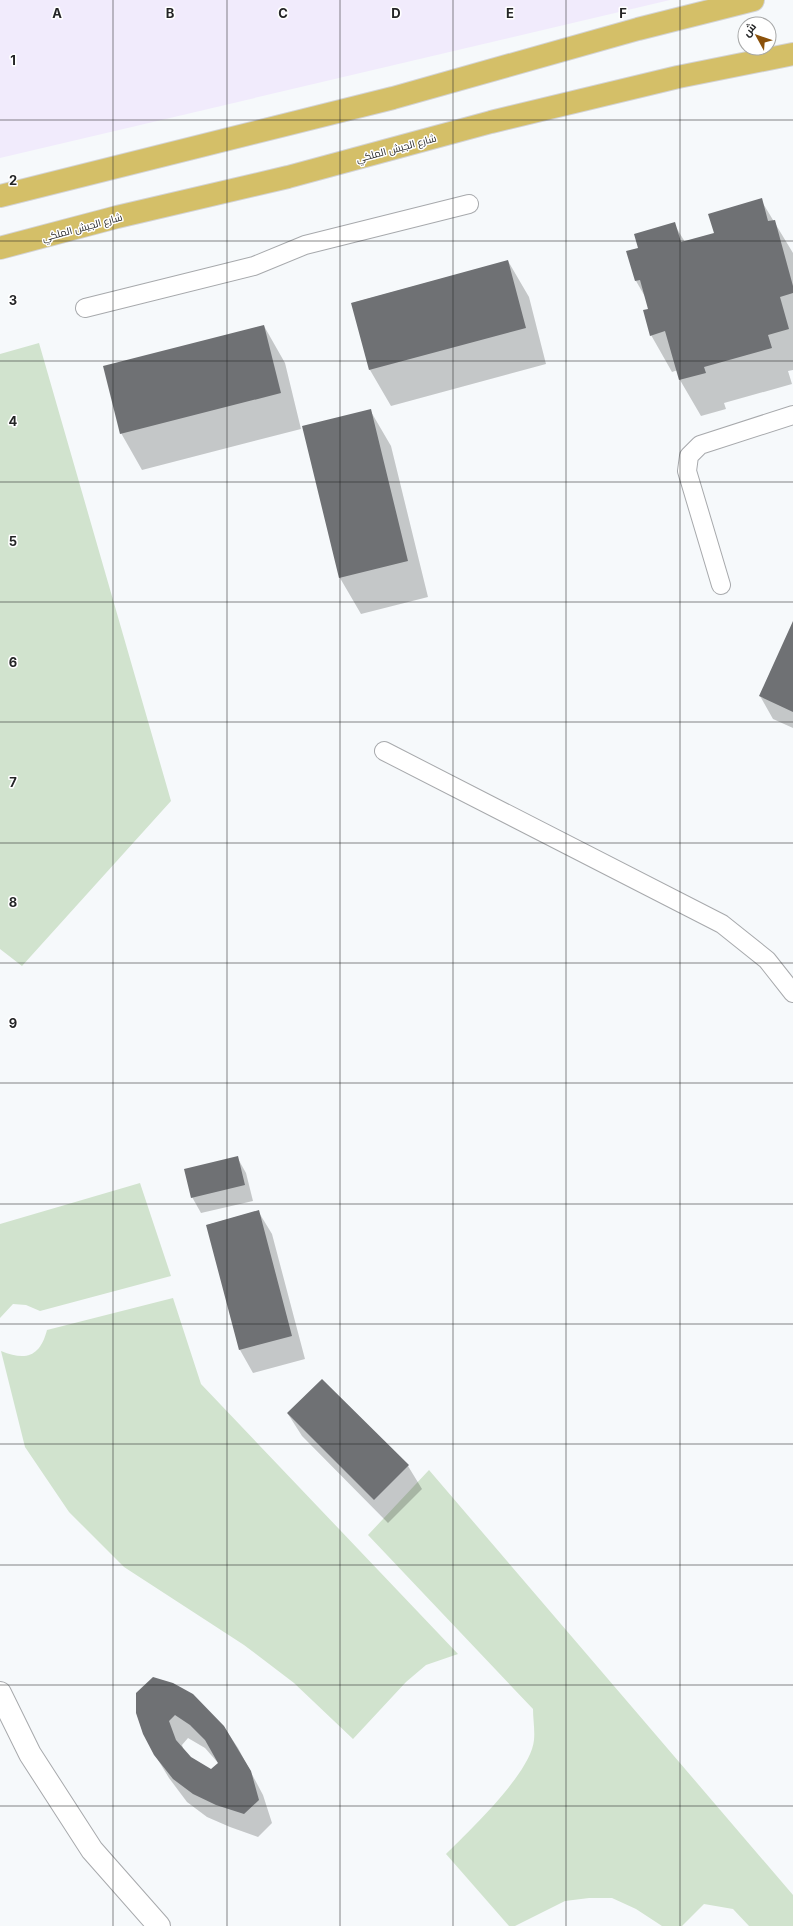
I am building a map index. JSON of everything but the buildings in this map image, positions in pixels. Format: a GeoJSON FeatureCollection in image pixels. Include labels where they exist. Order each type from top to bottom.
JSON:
{"type":"FeatureCollection","features":[{"type":"Feature","properties":{"kind":"main road"},"geometry":{"type":"LineString","coordinates":[[0,196],[393,98],[638,29],[754,0]]}},
{"type":"Feature","properties":{"kind":"main road","name":"شارع الجيش الملكي"},"geometry":{"type":"LineString","coordinates":[[0,248],[117,217],[288,177],[491,122],[678,77],[793,54]]}},
{"type":"Feature","properties":{"kind":"street"},"geometry":{"type":"LineString","coordinates":[[0,1693],[30,1754],[92,1850],[159,1926]]}},
{"type":"Feature","properties":{"kind":"street"},"geometry":{"type":"LineString","coordinates":[[0,1726],[30,1754]]}},
{"type":"Feature","properties":{"kind":"lane"},"geometry":{"type":"LineString","coordinates":[[85,308],[254,266],[305,245],[469,204]]}},
{"type":"Feature","properties":{"kind":"lane"},"geometry":{"type":"LineString","coordinates":[[721,585],[687,471],[689,456],[700,445],[793,415]]}},
{"type":"Feature","properties":{"kind":"lane"},"geometry":{"type":"LineString","coordinates":[[384,751],[722,924],[767,960],[793,993]]}},
{"type":"Feature","properties":{"kind":"shaded area"},"geometry":{"type":"Polygon","coordinates":[[[0,0],[670,0],[0,158],[0,0]]]}},
{"type":"Feature","properties":{"kind":"green space"},"geometry":{"type":"Polygon","coordinates":[[[39,343],[171,801],[22,966],[0,949],[0,354],[39,343]]]}},
{"type":"Feature","properties":{"kind":"green space"},"geometry":{"type":"Polygon","coordinates":[[[140,1183],[171,1276],[40,1311],[26,1305],[13,1304],[0,1318],[0,1224],[140,1183]]]}},
{"type":"Feature","properties":{"kind":"green space"},"geometry":{"type":"Polygon","coordinates":[[[173,1298],[201,1384],[458,1654],[426,1665],[406,1682],[353,1739],[294,1683],[244,1645],[124,1567],[69,1512],[25,1447],[1,1351],[18,1356],[25,1356],[36,1351],[44,1339],[47,1330],[173,1298]]]}},
{"type":"Feature","properties":{"kind":"green space"},"geometry":{"type":"Polygon","coordinates":[[[429,1470],[793,1895],[793,1926],[749,1926],[733,1909],[704,1904],[682,1926],[662,1926],[636,1909],[612,1898],[589,1898],[565,1901],[515,1926],[509,1926],[446,1854],[483,1817],[511,1785],[530,1753],[534,1740],[534,1728],[533,1709],[368,1535],[429,1470]]]}}]}
